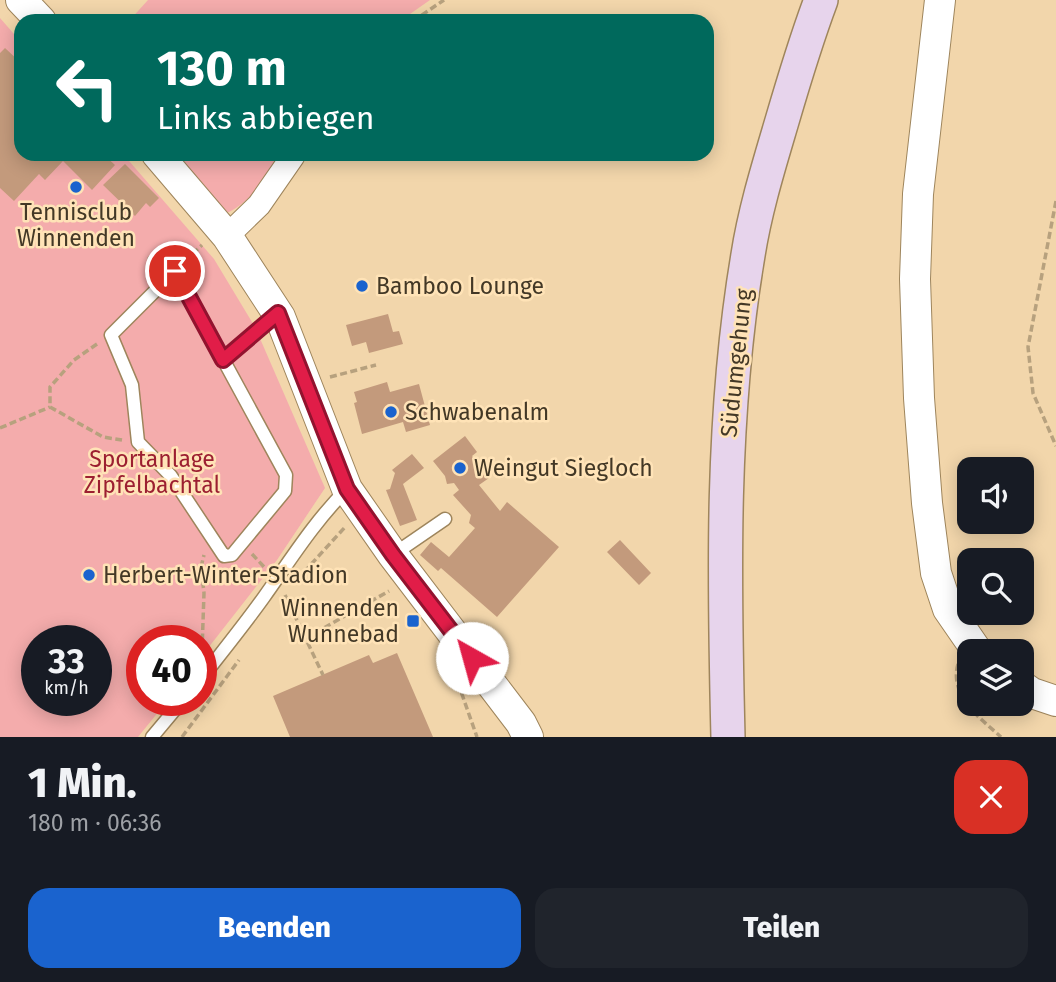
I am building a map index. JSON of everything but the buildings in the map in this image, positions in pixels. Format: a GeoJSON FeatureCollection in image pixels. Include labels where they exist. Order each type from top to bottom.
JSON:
{"type":"FeatureCollection","features":[{"type":"Feature","properties":{"kind":"main road","name":"Südumgehung"},"geometry":{"type":"LineString","coordinates":[[728,737],[725,492],[733,368],[748,254],[760,197],[808,34],[821,0]]}},
{"type":"Feature","properties":{"kind":"street"},"geometry":{"type":"LineString","coordinates":[[21,0],[34,14]]}},
{"type":"Feature","properties":{"kind":"street"},"geometry":{"type":"LineString","coordinates":[[940,0],[918,194],[915,279],[919,398],[927,503],[936,573],[948,609],[968,639]]}},
{"type":"Feature","properties":{"kind":"street"},"geometry":{"type":"LineString","coordinates":[[162,161],[217,238],[278,313],[347,489],[393,555],[521,723],[528,737]]}},
{"type":"Feature","properties":{"kind":"street"},"geometry":{"type":"LineString","coordinates":[[217,238],[259,205],[290,161]]}},
{"type":"Feature","properties":{"kind":"street"},"geometry":{"type":"LineString","coordinates":[[1034,694],[1056,701]]}},
{"type":"Feature","properties":{"kind":"lane"},"geometry":{"type":"LineString","coordinates":[[175,271],[286,475],[285,491],[232,555],[224,556],[171,476],[138,442],[132,385],[111,335],[175,271]]}},
{"type":"Feature","properties":{"kind":"lane"},"geometry":{"type":"LineString","coordinates":[[223,360],[278,313]]}},
{"type":"Feature","properties":{"kind":"lane"},"geometry":{"type":"LineString","coordinates":[[217,658],[327,509],[347,489]]}},
{"type":"Feature","properties":{"kind":"lane"},"geometry":{"type":"LineString","coordinates":[[393,555],[445,519]]}},
{"type":"Feature","properties":{"kind":"lane"},"geometry":{"type":"LineString","coordinates":[[152,737],[170,716]]}},
{"type":"Feature","properties":{"kind":"path"},"geometry":{"type":"LineString","coordinates":[[423,14],[444,0]]}},
{"type":"Feature","properties":{"kind":"path"},"geometry":{"type":"LineString","coordinates":[[1056,201],[1028,346],[1033,393],[1056,446]]}},
{"type":"Feature","properties":{"kind":"path"},"geometry":{"type":"LineString","coordinates":[[175,271],[217,238]]}},
{"type":"Feature","properties":{"kind":"path"},"geometry":{"type":"LineString","coordinates":[[50,407],[50,387],[74,360],[111,335]]}},
{"type":"Feature","properties":{"kind":"path"},"geometry":{"type":"LineString","coordinates":[[307,383],[376,365]]}},
{"type":"Feature","properties":{"kind":"path"},"geometry":{"type":"LineString","coordinates":[[0,428],[50,407]]}},
{"type":"Feature","properties":{"kind":"path"},"geometry":{"type":"LineString","coordinates":[[50,407],[103,437],[138,442]]}},
{"type":"Feature","properties":{"kind":"path"},"geometry":{"type":"LineString","coordinates":[[309,564],[342,529]]}},
{"type":"Feature","properties":{"kind":"path"},"geometry":{"type":"LineString","coordinates":[[203,625],[201,566],[208,534]]}},
{"type":"Feature","properties":{"kind":"path"},"geometry":{"type":"LineString","coordinates":[[242,544],[286,596],[323,675]]}},
{"type":"Feature","properties":{"kind":"path"},"geometry":{"type":"LineString","coordinates":[[306,638],[392,590]]}},
{"type":"Feature","properties":{"kind":"path"},"geometry":{"type":"LineString","coordinates":[[957,666],[957,689]]}},
{"type":"Feature","properties":{"kind":"path"},"geometry":{"type":"LineString","coordinates":[[455,674],[477,737]]}},
{"type":"Feature","properties":{"kind":"path"},"geometry":{"type":"LineString","coordinates":[[977,716],[1001,737]]}},
{"type":"Feature","properties":{"kind":"green space"},"geometry":{"type":"Polygon","coordinates":[[[148,0],[430,0],[410,14],[135,14],[148,0]]]}},
{"type":"Feature","properties":{"kind":"green space","name":"Sportanlage Zipfelbachtal"},"geometry":{"type":"Polygon","coordinates":[[[0,18],[14,34],[14,161],[129,161],[214,259],[255,327],[325,488],[277,560],[217,637],[217,625],[126,625],[126,716],[155,716],[138,737],[0,737],[0,18]]]}},
{"type":"Feature","properties":{"kind":"green space"},"geometry":{"type":"Polygon","coordinates":[[[182,161],[278,161],[252,195],[227,213],[182,161]]]}},
{"type":"Feature","properties":{"kind":"place","name":"Tennisclub Winnenden"},"geometry":{"type":"Point","coordinates":[76,187]}},
{"type":"Feature","properties":{"kind":"place","name":"Bamboo Lounge"},"geometry":{"type":"Point","coordinates":[362,286]}},
{"type":"Feature","properties":{"kind":"place","name":"Schwabenalm"},"geometry":{"type":"Point","coordinates":[391,412]}},
{"type":"Feature","properties":{"kind":"place","name":"Weingut Siegloch"},"geometry":{"type":"Point","coordinates":[460,468]}},
{"type":"Feature","properties":{"kind":"place","name":"Herbert-Winter-Stadion"},"geometry":{"type":"Point","coordinates":[89,575]}},
{"type":"Feature","properties":{"kind":"place","name":"Winnenden Wunnebad"},"geometry":{"type":"Point","coordinates":[413,621]}},
{"type":"Feature","properties":{"kind":"route"},"geometry":{"type":"LineString","coordinates":[[175,271],[223,360],[278,313],[347,489],[393,555],[472,658]]}}]}
